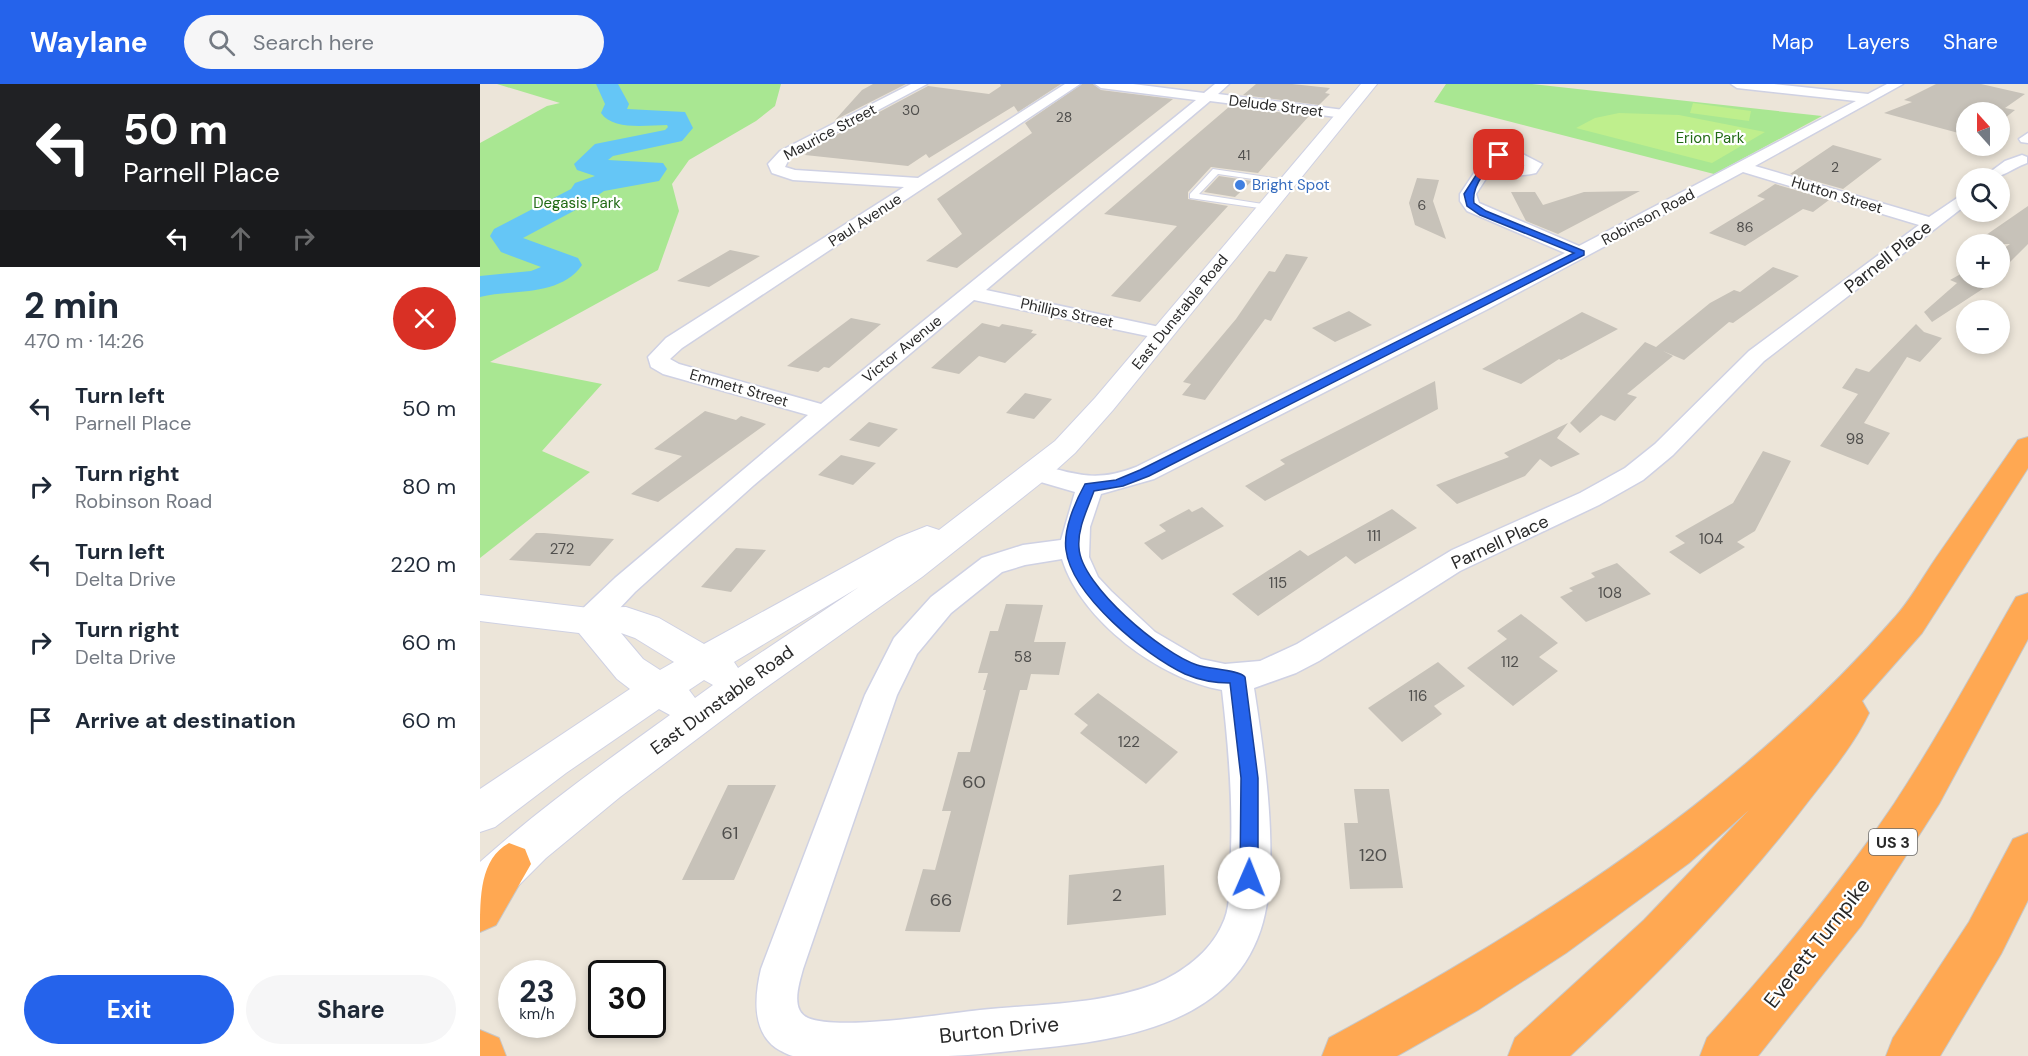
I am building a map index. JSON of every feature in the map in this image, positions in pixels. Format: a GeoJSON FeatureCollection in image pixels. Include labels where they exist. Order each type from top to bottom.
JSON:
{"type":"FeatureCollection","features":[{"type":"Feature","properties":{"kind":"highway"},"geometry":{"type":"LineString","coordinates":[[1533,1056],[1650,946],[1728,864],[1821,752],[1910,624],[2028,446]]}},
{"type":"Feature","properties":{"kind":"highway","name":"Everett Turnpike"},"geometry":{"type":"LineString","coordinates":[[1725,1056],[1820,944],[1883,857],[1933,778],[2028,606]]}},
{"type":"Feature","properties":{"kind":"highway"},"geometry":{"type":"LineString","coordinates":[[1347,1056],[1507,966],[1674,849],[1802,738],[1910,624]]}},
{"type":"Feature","properties":{"kind":"highway"},"geometry":{"type":"LineString","coordinates":[[1911,1056],[1985,938],[2028,854]]}},
{"type":"Feature","properties":{"kind":"highway"},"geometry":{"type":"LineString","coordinates":[[480,909],[495,878]]}},
{"type":"Feature","properties":{"kind":"street","name":"Maurice Street"},"geometry":{"type":"LineString","coordinates":[[921,84],[785,154],[777,161],[776,167],[782,173],[800,176],[921,183]]}},
{"type":"Feature","properties":{"kind":"street","name":"Paul Avenue"},"geometry":{"type":"LineString","coordinates":[[658,358],[674,344],[1074,84]]}},
{"type":"Feature","properties":{"kind":"street","name":"Delude Street"},"geometry":{"type":"LineString","coordinates":[[1101,84],[1215,91],[1344,114]]}},
{"type":"Feature","properties":{"kind":"street","name":"East Dunstable Road"},"geometry":{"type":"LineString","coordinates":[[495,878],[579,804],[741,685],[910,569],[971,519],[1036,472],[1080,432],[1369,84]]}},
{"type":"Feature","properties":{"kind":"street"},"geometry":{"type":"LineString","coordinates":[[1737,84],[1869,98]]}},
{"type":"Feature","properties":{"kind":"street","name":"Robinson Road"},"geometry":{"type":"LineString","coordinates":[[1036,472],[1070,484],[1090,487],[1119,484],[1145,473],[1581,253],[1897,84]]}},
{"type":"Feature","properties":{"kind":"street","name":"Victor Avenue"},"geometry":{"type":"LineString","coordinates":[[589,621],[650,562],[825,412],[1215,91]]}},
{"type":"Feature","properties":{"kind":"street"},"geometry":{"type":"LineString","coordinates":[[2003,168],[2022,160]]}},
{"type":"Feature","properties":{"kind":"street","name":"Hutton Street"},"geometry":{"type":"LineString","coordinates":[[1743,167],[1931,224]]}},
{"type":"Feature","properties":{"kind":"street"},"geometry":{"type":"LineString","coordinates":[[1485,169],[1468,194],[1470,204],[1483,213],[1581,253]]}},
{"type":"Feature","properties":{"kind":"street","name":"Parnell Place"},"geometry":{"type":"LineString","coordinates":[[1072,548],[1077,566],[1089,585],[1118,618],[1146,642],[1190,669],[1216,677],[1237,677],[1258,675],[1289,663],[1419,581],[1507,535],[1582,504],[1635,474],[1659,453],[1752,359],[1956,205]]}},
{"type":"Feature","properties":{"kind":"street","name":"Phillips Street"},"geometry":{"type":"LineString","coordinates":[[970,293],[1162,333]]}},
{"type":"Feature","properties":{"kind":"street","name":"Emmett Street"},"geometry":{"type":"LineString","coordinates":[[658,358],[662,365],[671,369],[825,412]]}},
{"type":"Feature","properties":{"kind":"street"},"geometry":{"type":"LineString","coordinates":[[1072,548],[1074,529],[1090,487]]}},
{"type":"Feature","properties":{"kind":"street","name":"East Dunstable Road"},"geometry":{"type":"LineString","coordinates":[[480,813],[561,755],[706,662],[888,556],[971,519]]}},
{"type":"Feature","properties":{"kind":"street","name":"Burton Drive"},"geometry":{"type":"LineString","coordinates":[[1072,548],[1012,558],[992,565],[971,579],[941,604],[913,636],[893,668],[881,695],[782,969],[776,997],[779,1021],[784,1029],[802,1039],[840,1045],[1080,1022],[1159,1004],[1182,994],[1216,970],[1238,938],[1247,902],[1249,878],[1249,778],[1237,677]]}},
{"type":"Feature","properties":{"kind":"street"},"geometry":{"type":"LineString","coordinates":[[480,608],[589,621],[613,619],[637,623],[706,662],[741,685]]}},
{"type":"Feature","properties":{"kind":"street"},"geometry":{"type":"LineString","coordinates":[[589,621],[630,669],[660,691],[701,715]]}},
{"type":"Feature","properties":{"kind":"lane"},"geometry":{"type":"LineString","coordinates":[[1266,207],[1193,195],[1216,171],[1287,182]]}},
{"type":"Feature","properties":{"kind":"green space","name":"Degasis Park"},"geometry":{"type":"Polygon","coordinates":[[[497,84],[781,84],[775,106],[756,121],[689,160],[672,184],[679,211],[658,270],[490,362],[602,384],[542,451],[590,472],[480,558],[480,143],[547,106],[560,103],[497,84]]]}},
{"type":"Feature","properties":{"kind":"green space","name":"Erion Park"},"geometry":{"type":"Polygon","coordinates":[[[1446,84],[1532,84],[1822,116],[1714,174],[1434,102],[1446,84]]]}},
{"type":"Feature","properties":{"kind":"green space"},"geometry":{"type":"Polygon","coordinates":[[[1693,103],[1751,111],[1749,121],[1690,113],[1693,103]]]}},
{"type":"Feature","properties":{"kind":"green space"},"geometry":{"type":"Polygon","coordinates":[[[1619,113],[1679,115],[1765,132],[1712,163],[1576,128],[1595,118],[1619,113]]]}},
{"type":"Feature","properties":{"kind":"building"},"geometry":{"type":"Polygon","coordinates":[[[873,84],[906,84],[835,120],[862,90],[873,84]]]}},
{"type":"Feature","properties":{"kind":"building"},"geometry":{"type":"Polygon","coordinates":[[[1000,84],[1061,84],[1018,112],[1014,106],[929,158],[926,154],[908,166],[805,155],[810,149],[928,86],[989,94],[1001,86],[1000,84]]]}},
{"type":"Feature","properties":{"kind":"building"},"geometry":{"type":"Polygon","coordinates":[[[1082,84],[1093,84],[1101,90],[1173,99],[957,268],[926,261],[962,234],[937,199],[1032,133],[1025,123],[1082,84]]]}},
{"type":"Feature","properties":{"kind":"building"},"geometry":{"type":"Polygon","coordinates":[[[1256,84],[1292,84],[1330,88],[1325,93],[1330,94],[1319,105],[1243,95],[1256,84]]]}},
{"type":"Feature","properties":{"kind":"building"},"geometry":{"type":"Polygon","coordinates":[[[1936,84],[1981,84],[2025,94],[2010,104],[2010,102],[1956,102],[1956,132],[1884,113],[1912,102],[1904,100],[1936,84]]]}},
{"type":"Feature","properties":{"kind":"building"},"geometry":{"type":"Polygon","coordinates":[[[1230,106],[1309,116],[1258,173],[1211,167],[1188,192],[1188,199],[1228,206],[1140,302],[1111,296],[1177,226],[1104,214],[1230,106]]]}},
{"type":"Feature","properties":{"kind":"building"},"geometry":{"type":"Polygon","coordinates":[[[1833,145],[1882,159],[1843,189],[1790,174],[1833,145]]]}},
{"type":"Feature","properties":{"kind":"building"},"geometry":{"type":"Polygon","coordinates":[[[1219,176],[1252,181],[1235,197],[1204,192],[1219,176]]]}},
{"type":"Feature","properties":{"kind":"building"},"geometry":{"type":"Polygon","coordinates":[[[1417,178],[1439,180],[1433,201],[1446,239],[1415,225],[1409,203],[1417,178]]]}},
{"type":"Feature","properties":{"kind":"building"},"geometry":{"type":"Polygon","coordinates":[[[1775,184],[1829,200],[1813,212],[1803,209],[1745,246],[1709,233],[1765,199],[1757,196],[1775,184]]]}},
{"type":"Feature","properties":{"kind":"building"},"geometry":{"type":"Polygon","coordinates":[[[1640,191],[1558,234],[1526,221],[1511,192],[1535,192],[1543,205],[1584,192],[1640,191]]]}},
{"type":"Feature","properties":{"kind":"building"},"geometry":{"type":"Polygon","coordinates":[[[2028,206],[2028,244],[2010,262],[2010,234],[1987,234],[2005,222],[2010,222],[2010,218],[2028,206]]]}},
{"type":"Feature","properties":{"kind":"building"},"geometry":{"type":"Polygon","coordinates":[[[730,250],[760,256],[709,287],[677,281],[730,250]]]}},
{"type":"Feature","properties":{"kind":"building"},"geometry":{"type":"Polygon","coordinates":[[[1286,254],[1308,257],[1271,321],[1265,319],[1205,400],[1182,395],[1191,384],[1183,382],[1236,319],[1269,271],[1275,272],[1286,254]]]}},
{"type":"Feature","properties":{"kind":"building"},"geometry":{"type":"Polygon","coordinates":[[[1773,267],[1799,276],[1733,323],[1729,322],[1684,360],[1663,351],[1673,356],[1627,394],[1637,397],[1615,421],[1601,415],[1580,433],[1570,423],[1645,342],[1656,347],[1710,303],[1734,290],[1740,292],[1773,267]]]}},
{"type":"Feature","properties":{"kind":"building"},"geometry":{"type":"Polygon","coordinates":[[[1956,284],[1956,288],[1984,288],[1966,300],[1956,300],[1956,306],[1932,322],[1924,312],[1956,284]]]}},
{"type":"Feature","properties":{"kind":"building"},"geometry":{"type":"Polygon","coordinates":[[[1349,311],[1372,325],[1335,342],[1312,328],[1349,311]]]}},
{"type":"Feature","properties":{"kind":"building"},"geometry":{"type":"Polygon","coordinates":[[[1582,312],[1618,329],[1559,359],[1521,384],[1482,369],[1582,312]]]}},
{"type":"Feature","properties":{"kind":"building"},"geometry":{"type":"Polygon","coordinates":[[[851,318],[881,324],[829,368],[824,367],[818,372],[787,366],[851,318]]]}},
{"type":"Feature","properties":{"kind":"building"},"geometry":{"type":"Polygon","coordinates":[[[982,323],[1033,330],[1031,333],[1037,334],[1005,363],[979,356],[959,374],[931,368],[982,323]]]}},
{"type":"Feature","properties":{"kind":"building"},"geometry":{"type":"Polygon","coordinates":[[[1916,324],[1924,332],[1942,338],[1920,362],[1907,357],[1864,423],[1890,433],[1868,465],[1820,446],[1858,394],[1842,388],[1856,368],[1869,372],[1916,324]]]}},
{"type":"Feature","properties":{"kind":"building"},"geometry":{"type":"Polygon","coordinates":[[[1435,381],[1438,409],[1265,501],[1245,486],[1285,464],[1280,460],[1435,381]]]}},
{"type":"Feature","properties":{"kind":"building"},"geometry":{"type":"Polygon","coordinates":[[[1025,393],[1052,399],[1034,419],[1006,413],[1025,393]]]}},
{"type":"Feature","properties":{"kind":"building"},"geometry":{"type":"Polygon","coordinates":[[[705,411],[736,420],[741,416],[766,424],[658,502],[631,494],[682,456],[654,449],[705,411]]]}},
{"type":"Feature","properties":{"kind":"building"},"geometry":{"type":"Polygon","coordinates":[[[869,422],[898,429],[879,447],[849,440],[869,422]]]}},
{"type":"Feature","properties":{"kind":"building"},"geometry":{"type":"Polygon","coordinates":[[[1568,423],[1557,438],[1580,454],[1551,467],[1540,459],[1525,476],[1457,504],[1436,485],[1509,457],[1504,453],[1568,423]]]}},
{"type":"Feature","properties":{"kind":"building"},"geometry":{"type":"Polygon","coordinates":[[[1763,451],[1791,461],[1755,531],[1737,542],[1745,547],[1700,574],[1669,552],[1685,543],[1675,536],[1733,503],[1763,451]]]}},
{"type":"Feature","properties":{"kind":"building"},"geometry":{"type":"Polygon","coordinates":[[[841,455],[876,463],[853,485],[818,475],[841,455]]]}},
{"type":"Feature","properties":{"kind":"building"},"geometry":{"type":"Polygon","coordinates":[[[1202,507],[1224,526],[1162,560],[1144,543],[1166,531],[1159,525],[1189,509],[1192,512],[1202,507]]]}},
{"type":"Feature","properties":{"kind":"building"},"geometry":{"type":"Polygon","coordinates":[[[1392,509],[1417,528],[1355,564],[1346,556],[1258,616],[1232,594],[1300,550],[1308,556],[1392,509]]]}},
{"type":"Feature","properties":{"kind":"building"},"geometry":{"type":"Polygon","coordinates":[[[536,533],[614,539],[590,566],[509,560],[536,533]]]}},
{"type":"Feature","properties":{"kind":"building"},"geometry":{"type":"Polygon","coordinates":[[[736,548],[766,550],[731,592],[701,587],[736,548]]]}},
{"type":"Feature","properties":{"kind":"building"},"geometry":{"type":"Polygon","coordinates":[[[1617,563],[1651,594],[1586,622],[1560,597],[1573,591],[1569,588],[1595,577],[1591,573],[1617,563]]]}},
{"type":"Feature","properties":{"kind":"building"},"geometry":{"type":"Polygon","coordinates":[[[1006,604],[1043,605],[1034,642],[1066,642],[1059,675],[1031,674],[1027,690],[1020,690],[960,932],[905,931],[923,869],[935,870],[951,811],[942,811],[958,752],[970,752],[986,690],[983,690],[988,673],[978,673],[990,631],[998,631],[1006,604]]]}},
{"type":"Feature","properties":{"kind":"building"},"geometry":{"type":"Polygon","coordinates":[[[1521,614],[1558,643],[1539,657],[1558,671],[1513,706],[1467,668],[1507,639],[1497,631],[1521,614]]]}},
{"type":"Feature","properties":{"kind":"building"},"geometry":{"type":"Polygon","coordinates":[[[1438,662],[1465,686],[1434,706],[1442,714],[1402,742],[1368,708],[1438,662]]]}},
{"type":"Feature","properties":{"kind":"building"},"geometry":{"type":"Polygon","coordinates":[[[1098,693],[1178,752],[1146,784],[1080,733],[1088,725],[1074,714],[1098,693]]]}},
{"type":"Feature","properties":{"kind":"building"},"geometry":{"type":"Polygon","coordinates":[[[728,785],[776,785],[734,880],[682,880],[728,785]]]}},
{"type":"Feature","properties":{"kind":"building"},"geometry":{"type":"Polygon","coordinates":[[[1354,789],[1389,789],[1403,888],[1350,889],[1344,823],[1358,823],[1354,789]]]}},
{"type":"Feature","properties":{"kind":"building"},"geometry":{"type":"Polygon","coordinates":[[[1164,865],[1166,915],[1067,925],[1069,875],[1164,865]]]}},
{"type":"Feature","properties":{"kind":"waterway"},"geometry":{"type":"LineString","coordinates":[[480,287],[491,283],[531,281],[553,273],[566,265],[512,245],[505,236],[583,194],[585,189],[597,184],[649,175],[653,169],[595,168],[587,164],[604,150],[673,136],[681,128],[676,117],[630,118],[613,113],[617,104],[607,84]]}},
{"type":"Feature","properties":{"kind":"place","name":"Bright Spot"},"geometry":{"type":"Point","coordinates":[1240,185]}},
{"type":"Feature","properties":{"kind":"route"},"geometry":{"type":"LineString","coordinates":[[1249,878],[1249,778],[1237,677],[1216,677],[1177,663],[1146,642],[1118,618],[1083,578],[1074,560],[1072,536],[1076,523],[1090,487],[1119,484],[1145,473],[1581,253],[1483,213],[1470,204],[1468,194],[1489,159],[1499,155]]}}]}
